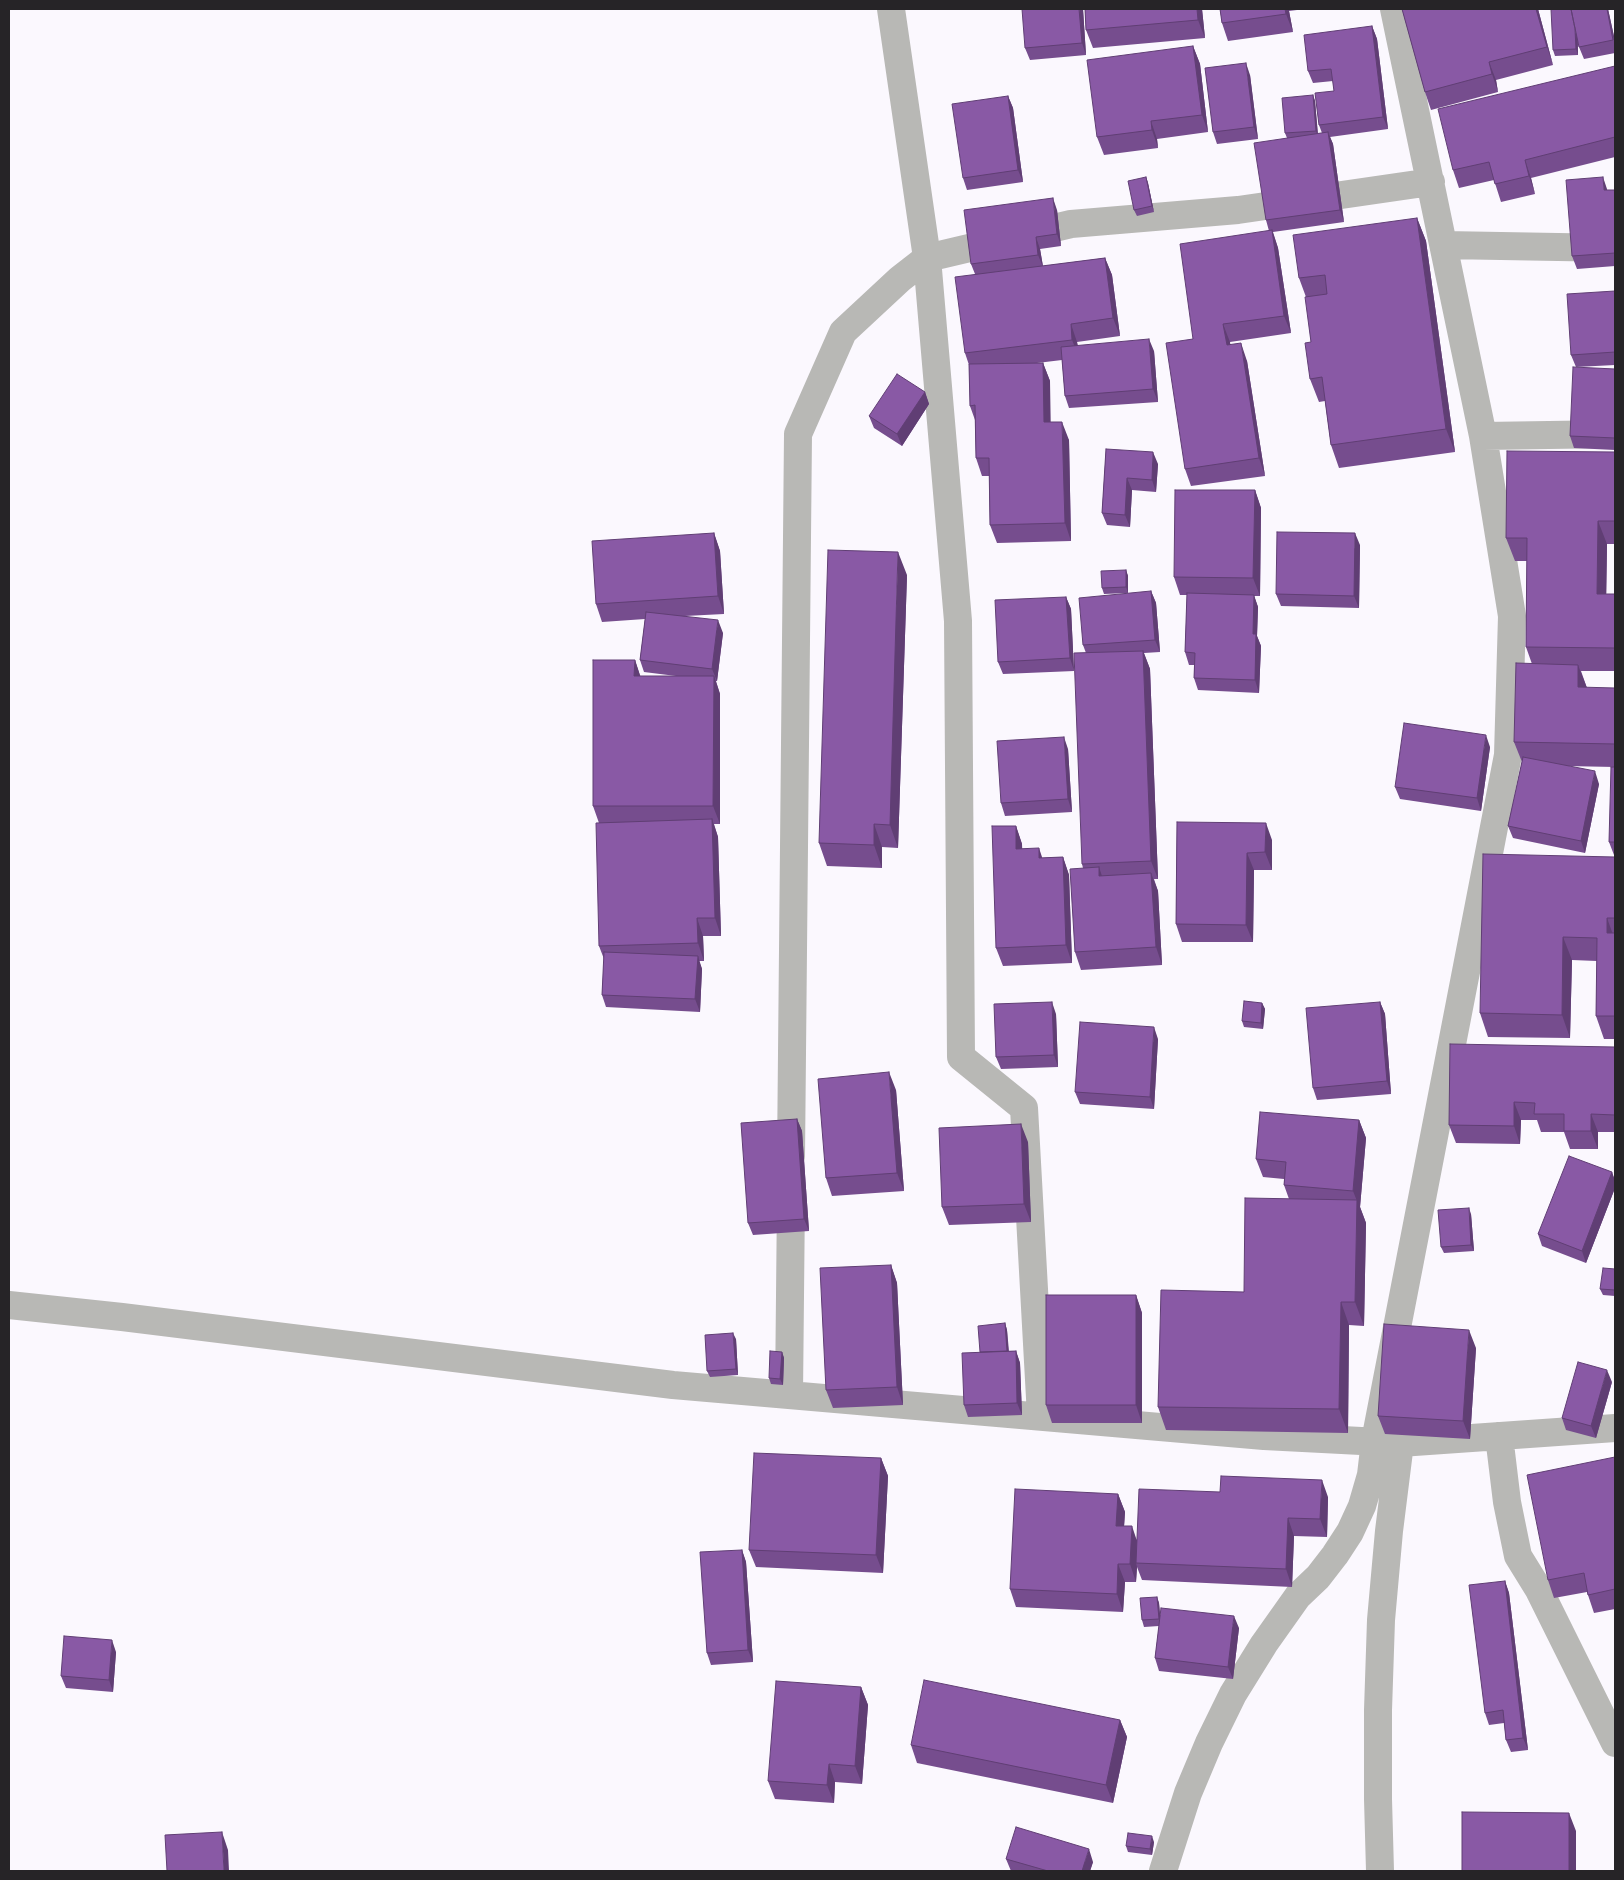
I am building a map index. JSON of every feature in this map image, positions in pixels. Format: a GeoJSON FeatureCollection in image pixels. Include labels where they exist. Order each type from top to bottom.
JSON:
{"type":"FeatureCollection","features":[{"type":"Feature","properties":{"kind":"street"},"geometry":{"type":"LineString","coordinates":[[891,9],[927,258],[958,621],[961,1057],[1024,1108],[1041,1416]]}},
{"type":"Feature","properties":{"kind":"street"},"geometry":{"type":"LineString","coordinates":[[1380,1871],[1378,1710],[1381,1630],[1389,1531],[1388,1442],[1508,755],[1512,616],[1483,436],[1394,9]]}},
{"type":"Feature","properties":{"kind":"street"},"geometry":{"type":"LineString","coordinates":[[1411,89],[1439,81]]}},
{"type":"Feature","properties":{"kind":"street"},"geometry":{"type":"LineString","coordinates":[[789,1394],[798,434],[843,332],[900,279],[927,258],[1071,224],[1238,210],[1431,182]]}},
{"type":"Feature","properties":{"kind":"street"},"geometry":{"type":"LineString","coordinates":[[1444,245],[1615,248]]}},
{"type":"Feature","properties":{"kind":"street"},"geometry":{"type":"LineString","coordinates":[[1483,436],[1615,434]]}},
{"type":"Feature","properties":{"kind":"street"},"geometry":{"type":"LineString","coordinates":[[9,1305],[132,1318],[673,1385],[1264,1436],[1388,1442],[1615,1428]]}},
{"type":"Feature","properties":{"kind":"street"},"geometry":{"type":"LineString","coordinates":[[1498,1436],[1507,1502],[1518,1556],[1539,1590],[1615,1743]]}},
{"type":"Feature","properties":{"kind":"street"},"geometry":{"type":"LineString","coordinates":[[1163,1871],[1188,1793],[1209,1743],[1233,1694],[1298,1596],[1318,1577],[1350,1532],[1362,1506],[1371,1475],[1388,1442]]}},
{"type":"Feature","properties":{"kind":"building"},"geometry":{"type":"Polygon","coordinates":[[[1022,9],[1079,9],[1082,43],[1025,48],[1022,9]]]}},
{"type":"Feature","properties":{"kind":"building"},"geometry":{"type":"Polygon","coordinates":[[[1085,9],[1197,9],[1198,20],[1086,30],[1085,9]]]}},
{"type":"Feature","properties":{"kind":"building"},"geometry":{"type":"Polygon","coordinates":[[[1220,9],[1285,9],[1286,14],[1222,23],[1220,9]]]}},
{"type":"Feature","properties":{"kind":"building"},"geometry":{"type":"Polygon","coordinates":[[[1402,9],[1536,9],[1547,47],[1489,62],[1492,74],[1425,92],[1402,9]]]}},
{"type":"Feature","properties":{"kind":"building"},"geometry":{"type":"Polygon","coordinates":[[[1551,9],[1571,9],[1576,49],[1553,50],[1551,9]]]}},
{"type":"Feature","properties":{"kind":"building"},"geometry":{"type":"Polygon","coordinates":[[[1571,9],[1607,9],[1613,40],[1579,47],[1571,9]]]}},
{"type":"Feature","properties":{"kind":"building"},"geometry":{"type":"Polygon","coordinates":[[[1372,26],[1383,117],[1319,125],[1315,93],[1334,91],[1331,69],[1308,71],[1304,35],[1372,26]]]}},
{"type":"Feature","properties":{"kind":"building"},"geometry":{"type":"Polygon","coordinates":[[[1193,46],[1202,115],[1151,121],[1152,130],[1097,137],[1087,60],[1193,46]]]}},
{"type":"Feature","properties":{"kind":"building"},"geometry":{"type":"Polygon","coordinates":[[[1246,63],[1254,127],[1213,132],[1205,68],[1246,63]]]}},
{"type":"Feature","properties":{"kind":"building"},"geometry":{"type":"Polygon","coordinates":[[[1615,66],[1615,137],[1525,160],[1529,176],[1495,184],[1489,162],[1453,170],[1438,109],[1615,66]]]}},
{"type":"Feature","properties":{"kind":"building"},"geometry":{"type":"Polygon","coordinates":[[[1313,95],[1316,131],[1285,133],[1282,98],[1313,95]]]}},
{"type":"Feature","properties":{"kind":"building"},"geometry":{"type":"Polygon","coordinates":[[[1008,96],[1018,170],[963,178],[952,104],[1008,96]]]}},
{"type":"Feature","properties":{"kind":"building"},"geometry":{"type":"Polygon","coordinates":[[[1328,132],[1340,210],[1266,220],[1254,143],[1328,132]]]}},
{"type":"Feature","properties":{"kind":"building"},"geometry":{"type":"Polygon","coordinates":[[[1146,177],[1152,206],[1134,210],[1128,181],[1146,177]]]}},
{"type":"Feature","properties":{"kind":"building"},"geometry":{"type":"Polygon","coordinates":[[[1603,177],[1604,190],[1615,190],[1615,253],[1572,256],[1566,180],[1603,177]]]}},
{"type":"Feature","properties":{"kind":"building"},"geometry":{"type":"Polygon","coordinates":[[[1053,198],[1057,234],[1036,237],[1038,255],[971,264],[964,210],[1053,198]]]}},
{"type":"Feature","properties":{"kind":"building"},"geometry":{"type":"Polygon","coordinates":[[[1417,218],[1446,429],[1331,445],[1322,377],[1310,379],[1305,343],[1311,342],[1305,297],[1327,294],[1325,275],[1299,278],[1293,235],[1417,218]]]}},
{"type":"Feature","properties":{"kind":"building"},"geometry":{"type":"Polygon","coordinates":[[[1272,230],[1284,316],[1223,324],[1227,345],[1241,343],[1259,458],[1185,469],[1166,343],[1193,339],[1180,244],[1272,230]]]}},
{"type":"Feature","properties":{"kind":"building"},"geometry":{"type":"Polygon","coordinates":[[[1105,258],[1113,318],[1071,324],[1072,340],[965,353],[955,277],[1105,258]]]}},
{"type":"Feature","properties":{"kind":"building"},"geometry":{"type":"Polygon","coordinates":[[[1615,291],[1615,352],[1571,355],[1567,294],[1615,291]]]}},
{"type":"Feature","properties":{"kind":"building"},"geometry":{"type":"Polygon","coordinates":[[[1149,339],[1153,389],[1065,396],[1061,347],[1149,339]]]}},
{"type":"Feature","properties":{"kind":"building"},"geometry":{"type":"Polygon","coordinates":[[[1043,363],[1044,422],[1062,422],[1065,523],[990,525],[989,458],[976,458],[975,405],[970,406],[969,364],[1043,363]]]}},
{"type":"Feature","properties":{"kind":"building"},"geometry":{"type":"Polygon","coordinates":[[[1573,367],[1615,369],[1615,438],[1570,436],[1573,367]]]}},
{"type":"Feature","properties":{"kind":"building"},"geometry":{"type":"Polygon","coordinates":[[[897,374],[925,392],[897,434],[869,416],[897,374]]]}},
{"type":"Feature","properties":{"kind":"building"},"geometry":{"type":"Polygon","coordinates":[[[1106,449],[1153,452],[1152,480],[1127,478],[1125,515],[1102,513],[1106,449]]]}},
{"type":"Feature","properties":{"kind":"building"},"geometry":{"type":"Polygon","coordinates":[[[1507,451],[1615,452],[1615,521],[1598,521],[1597,594],[1615,594],[1615,648],[1526,647],[1527,538],[1506,538],[1507,451]]]}},
{"type":"Feature","properties":{"kind":"building"},"geometry":{"type":"Polygon","coordinates":[[[1175,490],[1255,490],[1253,578],[1174,577],[1175,490]]]}},
{"type":"Feature","properties":{"kind":"building"},"geometry":{"type":"Polygon","coordinates":[[[1277,532],[1355,533],[1354,596],[1276,594],[1277,532]]]}},
{"type":"Feature","properties":{"kind":"building"},"geometry":{"type":"Polygon","coordinates":[[[714,533],[718,596],[596,604],[592,541],[714,533]]]}},
{"type":"Feature","properties":{"kind":"building"},"geometry":{"type":"Polygon","coordinates":[[[828,550],[898,552],[890,825],[874,824],[874,845],[819,843],[828,550]]]}},
{"type":"Feature","properties":{"kind":"building"},"geometry":{"type":"Polygon","coordinates":[[[1126,570],[1126,587],[1102,588],[1101,571],[1126,570]]]}},
{"type":"Feature","properties":{"kind":"building"},"geometry":{"type":"Polygon","coordinates":[[[1151,591],[1155,640],[1083,645],[1079,598],[1151,591]]]}},
{"type":"Feature","properties":{"kind":"building"},"geometry":{"type":"Polygon","coordinates":[[[1187,593],[1254,595],[1253,634],[1256,634],[1255,680],[1194,678],[1195,653],[1185,652],[1187,593]]]}},
{"type":"Feature","properties":{"kind":"building"},"geometry":{"type":"Polygon","coordinates":[[[1066,597],[1070,658],[998,662],[995,600],[1066,597]]]}},
{"type":"Feature","properties":{"kind":"building"},"geometry":{"type":"Polygon","coordinates":[[[646,612],[718,620],[712,669],[640,660],[646,612]]]}},
{"type":"Feature","properties":{"kind":"building"},"geometry":{"type":"Polygon","coordinates":[[[1143,651],[1151,861],[1082,864],[1074,653],[1143,651]]]}},
{"type":"Feature","properties":{"kind":"building"},"geometry":{"type":"Polygon","coordinates":[[[593,660],[635,660],[634,676],[714,676],[713,806],[593,806],[593,660]]]}},
{"type":"Feature","properties":{"kind":"building"},"geometry":{"type":"Polygon","coordinates":[[[1516,663],[1578,665],[1578,687],[1615,688],[1615,744],[1514,742],[1516,663]]]}},
{"type":"Feature","properties":{"kind":"building"},"geometry":{"type":"Polygon","coordinates":[[[1404,723],[1486,735],[1477,798],[1395,787],[1404,723]]]}},
{"type":"Feature","properties":{"kind":"building"},"geometry":{"type":"Polygon","coordinates":[[[1064,737],[1068,799],[1001,803],[997,741],[1064,737]]]}},
{"type":"Feature","properties":{"kind":"building"},"geometry":{"type":"Polygon","coordinates":[[[1523,757],[1595,771],[1581,841],[1508,826],[1523,757]]]}},
{"type":"Feature","properties":{"kind":"building"},"geometry":{"type":"Polygon","coordinates":[[[1611,767],[1615,767],[1615,842],[1609,842],[1611,767]]]}},
{"type":"Feature","properties":{"kind":"building"},"geometry":{"type":"Polygon","coordinates":[[[712,819],[715,918],[697,918],[698,943],[599,946],[596,823],[712,819]]]}},
{"type":"Feature","properties":{"kind":"building"},"geometry":{"type":"Polygon","coordinates":[[[1177,822],[1266,823],[1265,852],[1247,853],[1246,925],[1176,924],[1177,822]]]}},
{"type":"Feature","properties":{"kind":"building"},"geometry":{"type":"Polygon","coordinates":[[[992,826],[1016,826],[1016,849],[1039,848],[1039,858],[1063,857],[1066,945],[996,948],[992,826]]]}},
{"type":"Feature","properties":{"kind":"building"},"geometry":{"type":"Polygon","coordinates":[[[1483,854],[1615,857],[1615,918],[1607,918],[1607,933],[1615,933],[1615,1016],[1596,1016],[1597,938],[1563,937],[1562,1015],[1480,1013],[1483,854]]]}},
{"type":"Feature","properties":{"kind":"building"},"geometry":{"type":"Polygon","coordinates":[[[1099,867],[1099,876],[1151,873],[1156,947],[1075,952],[1070,869],[1099,867]]]}},
{"type":"Feature","properties":{"kind":"building"},"geometry":{"type":"Polygon","coordinates":[[[604,952],[698,956],[695,999],[602,995],[604,952]]]}},
{"type":"Feature","properties":{"kind":"building"},"geometry":{"type":"Polygon","coordinates":[[[1244,1001],[1262,1003],[1261,1023],[1242,1021],[1244,1001]]]}},
{"type":"Feature","properties":{"kind":"building"},"geometry":{"type":"Polygon","coordinates":[[[1052,1002],[1054,1055],[996,1057],[994,1004],[1052,1002]]]}},
{"type":"Feature","properties":{"kind":"building"},"geometry":{"type":"Polygon","coordinates":[[[1380,1002],[1387,1081],[1313,1088],[1306,1008],[1380,1002]]]}},
{"type":"Feature","properties":{"kind":"building"},"geometry":{"type":"Polygon","coordinates":[[[1080,1022],[1154,1027],[1150,1097],[1075,1092],[1080,1022]]]}},
{"type":"Feature","properties":{"kind":"building"},"geometry":{"type":"Polygon","coordinates":[[[1450,1044],[1615,1047],[1615,1115],[1591,1114],[1591,1131],[1564,1131],[1564,1114],[1534,1114],[1535,1103],[1514,1102],[1514,1126],[1449,1125],[1450,1044]]]}},
{"type":"Feature","properties":{"kind":"building"},"geometry":{"type":"Polygon","coordinates":[[[889,1072],[897,1173],[826,1178],[818,1079],[889,1072]]]}},
{"type":"Feature","properties":{"kind":"building"},"geometry":{"type":"Polygon","coordinates":[[[1260,1112],[1359,1120],[1353,1191],[1284,1185],[1286,1162],[1256,1159],[1260,1112]]]}},
{"type":"Feature","properties":{"kind":"building"},"geometry":{"type":"Polygon","coordinates":[[[797,1119],[804,1219],[748,1223],[741,1123],[797,1119]]]}},
{"type":"Feature","properties":{"kind":"building"},"geometry":{"type":"Polygon","coordinates":[[[1021,1124],[1024,1204],[942,1207],[939,1128],[1021,1124]]]}},
{"type":"Feature","properties":{"kind":"building"},"geometry":{"type":"Polygon","coordinates":[[[1569,1156],[1612,1172],[1582,1251],[1538,1234],[1569,1156]]]}},
{"type":"Feature","properties":{"kind":"building"},"geometry":{"type":"Polygon","coordinates":[[[1245,1198],[1357,1200],[1355,1302],[1341,1302],[1339,1409],[1158,1407],[1161,1290],[1244,1292],[1245,1198]]]}},
{"type":"Feature","properties":{"kind":"building"},"geometry":{"type":"Polygon","coordinates":[[[1469,1208],[1471,1245],[1441,1247],[1438,1210],[1469,1208]]]}},
{"type":"Feature","properties":{"kind":"building"},"geometry":{"type":"Polygon","coordinates":[[[891,1265],[897,1387],[826,1390],[820,1268],[891,1265]]]}},
{"type":"Feature","properties":{"kind":"building"},"geometry":{"type":"Polygon","coordinates":[[[1603,1268],[1615,1269],[1615,1290],[1600,1289],[1603,1268]]]}},
{"type":"Feature","properties":{"kind":"building"},"geometry":{"type":"Polygon","coordinates":[[[1046,1295],[1136,1295],[1136,1405],[1046,1405],[1046,1295]]]}},
{"type":"Feature","properties":{"kind":"building"},"geometry":{"type":"Polygon","coordinates":[[[1005,1323],[1007,1351],[980,1352],[978,1326],[1005,1323]]]}},
{"type":"Feature","properties":{"kind":"building"},"geometry":{"type":"Polygon","coordinates":[[[1384,1324],[1469,1330],[1463,1421],[1378,1416],[1384,1324]]]}},
{"type":"Feature","properties":{"kind":"building"},"geometry":{"type":"Polygon","coordinates":[[[733,1333],[736,1369],[707,1371],[705,1335],[733,1333]]]}},
{"type":"Feature","properties":{"kind":"building"},"geometry":{"type":"Polygon","coordinates":[[[770,1351],[782,1352],[780,1379],[769,1378],[770,1351]]]}},
{"type":"Feature","properties":{"kind":"building"},"geometry":{"type":"Polygon","coordinates":[[[1016,1351],[1017,1403],[964,1405],[962,1353],[1016,1351]]]}},
{"type":"Feature","properties":{"kind":"building"},"geometry":{"type":"Polygon","coordinates":[[[1578,1362],[1607,1370],[1591,1426],[1562,1418],[1578,1362]]]}},
{"type":"Feature","properties":{"kind":"building"},"geometry":{"type":"Polygon","coordinates":[[[754,1453],[881,1458],[876,1555],[749,1550],[754,1453]]]}},
{"type":"Feature","properties":{"kind":"building"},"geometry":{"type":"Polygon","coordinates":[[[1615,1457],[1615,1589],[1588,1595],[1584,1573],[1548,1580],[1527,1475],[1615,1457]]]}},
{"type":"Feature","properties":{"kind":"building"},"geometry":{"type":"Polygon","coordinates":[[[1221,1476],[1322,1480],[1320,1519],[1288,1518],[1286,1569],[1136,1563],[1139,1489],[1220,1492],[1221,1476]]]}},
{"type":"Feature","properties":{"kind":"building"},"geometry":{"type":"Polygon","coordinates":[[[1015,1489],[1118,1494],[1116,1526],[1132,1526],[1130,1564],[1118,1564],[1117,1594],[1010,1589],[1015,1489]]]}},
{"type":"Feature","properties":{"kind":"building"},"geometry":{"type":"Polygon","coordinates":[[[742,1550],[748,1650],[707,1653],[700,1552],[742,1550]]]}},
{"type":"Feature","properties":{"kind":"building"},"geometry":{"type":"Polygon","coordinates":[[[1505,1581],[1523,1738],[1506,1740],[1503,1710],[1485,1713],[1469,1585],[1505,1581]]]}},
{"type":"Feature","properties":{"kind":"building"},"geometry":{"type":"Polygon","coordinates":[[[1157,1597],[1159,1619],[1142,1620],[1140,1598],[1157,1597]]]}},
{"type":"Feature","properties":{"kind":"building"},"geometry":{"type":"Polygon","coordinates":[[[1161,1608],[1234,1616],[1228,1667],[1155,1658],[1161,1608]]]}},
{"type":"Feature","properties":{"kind":"building"},"geometry":{"type":"Polygon","coordinates":[[[64,1636],[112,1640],[109,1680],[61,1676],[64,1636]]]}},
{"type":"Feature","properties":{"kind":"building"},"geometry":{"type":"Polygon","coordinates":[[[924,1680],[1120,1720],[1106,1785],[911,1745],[924,1680]]]}},
{"type":"Feature","properties":{"kind":"building"},"geometry":{"type":"Polygon","coordinates":[[[776,1681],[861,1687],[855,1766],[829,1764],[827,1785],[768,1781],[776,1681]]]}},
{"type":"Feature","properties":{"kind":"building"},"geometry":{"type":"Polygon","coordinates":[[[1462,1812],[1569,1813],[1569,1871],[1462,1871],[1462,1812]]]}},
{"type":"Feature","properties":{"kind":"building"},"geometry":{"type":"Polygon","coordinates":[[[1016,1827],[1089,1849],[1082,1871],[1048,1871],[1006,1859],[1016,1827]]]}},
{"type":"Feature","properties":{"kind":"building"},"geometry":{"type":"Polygon","coordinates":[[[222,1832],[224,1871],[167,1871],[165,1835],[222,1832]]]}},
{"type":"Feature","properties":{"kind":"building"},"geometry":{"type":"Polygon","coordinates":[[[1128,1833],[1152,1836],[1150,1849],[1126,1846],[1128,1833]]]}}]}
